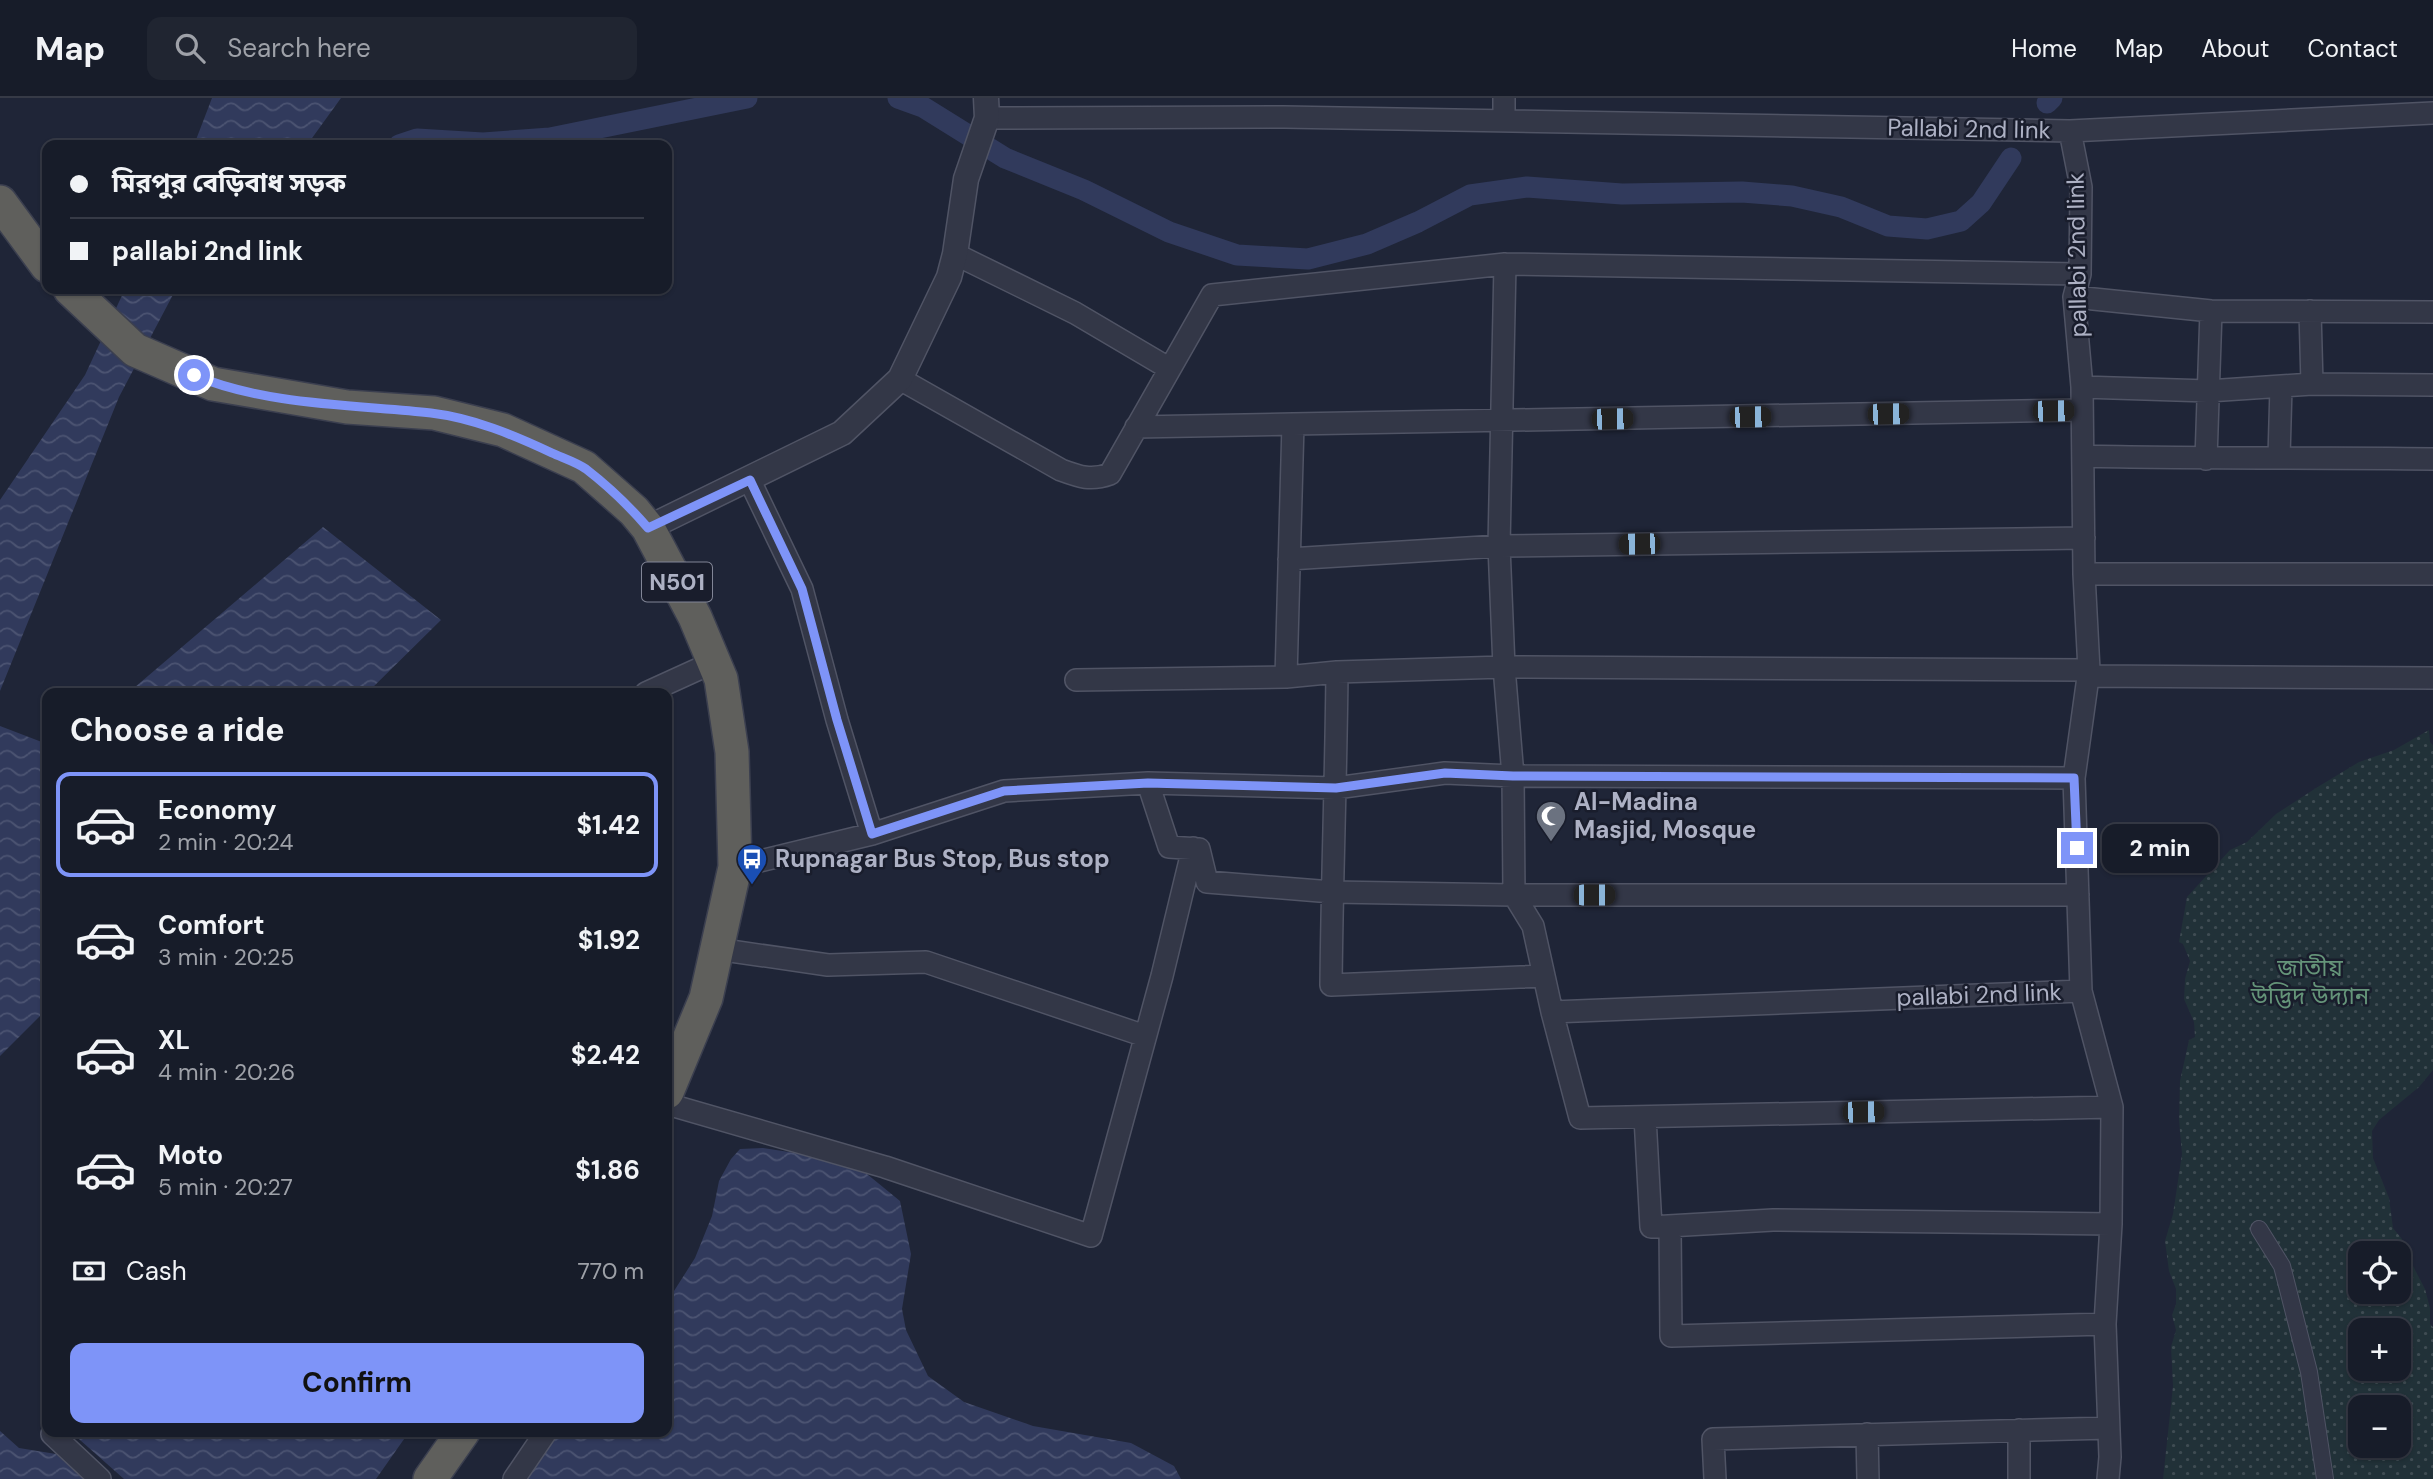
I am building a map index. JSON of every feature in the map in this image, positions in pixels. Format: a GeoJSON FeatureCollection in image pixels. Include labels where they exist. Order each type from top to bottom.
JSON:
{"type":"FeatureCollection","features":[{"type":"Feature","properties":{"kind":"highway"},"geometry":{"type":"LineString","coordinates":[[0,202],[42,259]]}},
{"type":"Feature","properties":{"kind":"highway","name":"N501"},"geometry":{"type":"LineString","coordinates":[[77,296],[135,350],[214,384],[347,407],[433,413],[503,430],[584,467],[648,528],[695,617],[721,679],[732,752],[736,867],[706,998],[672,1080]]}},
{"type":"Feature","properties":{"kind":"highway"},"geometry":{"type":"LineString","coordinates":[[430,1479],[459,1437]]}},
{"type":"Feature","properties":{"kind":"street"},"geometry":{"type":"LineString","coordinates":[[1504,98],[1504,120]]}},
{"type":"Feature","properties":{"kind":"street"},"geometry":{"type":"LineString","coordinates":[[648,528],[842,433],[900,379],[949,277],[966,179],[987,112]]}},
{"type":"Feature","properties":{"kind":"street","name":"Pallabi 2nd link"},"geometry":{"type":"LineString","coordinates":[[987,112],[2070,131],[2433,113]]}},
{"type":"Feature","properties":{"kind":"street","name":"pallabi 2nd link"},"geometry":{"type":"LineString","coordinates":[[1552,1012],[2081,992],[2074,778],[2088,673],[2082,387],[2074,298],[2080,274],[2081,187],[2070,131]]}},
{"type":"Feature","properties":{"kind":"street"},"geometry":{"type":"LineString","coordinates":[[955,254],[1075,313],[1170,369]]}},
{"type":"Feature","properties":{"kind":"street"},"geometry":{"type":"LineString","coordinates":[[900,379],[1061,470],[1082,478],[1095,479],[1110,474],[1212,295],[1506,264],[2080,274]]}},
{"type":"Feature","properties":{"kind":"street"},"geometry":{"type":"LineString","coordinates":[[1506,264],[1499,546],[1504,667],[1513,776],[1514,895],[1533,926],[1580,1118],[2112,1107]]}},
{"type":"Feature","properties":{"kind":"street"},"geometry":{"type":"LineString","coordinates":[[2074,298],[2211,311],[2433,312]]}},
{"type":"Feature","properties":{"kind":"street"},"geometry":{"type":"LineString","coordinates":[[2206,459],[2211,311]]}},
{"type":"Feature","properties":{"kind":"street"},"geometry":{"type":"LineString","coordinates":[[2310,311],[2312,384]]}},
{"type":"Feature","properties":{"kind":"street"},"geometry":{"type":"LineString","coordinates":[[2082,387],[2208,391],[2312,384],[2433,385]]}},
{"type":"Feature","properties":{"kind":"street"},"geometry":{"type":"LineString","coordinates":[[2279,457],[2281,387]]}},
{"type":"Feature","properties":{"kind":"street"},"geometry":{"type":"LineString","coordinates":[[1136,427],[2081,410]]}},
{"type":"Feature","properties":{"kind":"street"},"geometry":{"type":"LineString","coordinates":[[1286,677],[1293,424]]}},
{"type":"Feature","properties":{"kind":"street"},"geometry":{"type":"LineString","coordinates":[[2083,456],[2433,459]]}},
{"type":"Feature","properties":{"kind":"street"},"geometry":{"type":"LineString","coordinates":[[750,480],[802,589],[837,720],[872,834]]}},
{"type":"Feature","properties":{"kind":"street"},"geometry":{"type":"LineString","coordinates":[[1289,559],[1499,546],[2084,538]]}},
{"type":"Feature","properties":{"kind":"street"},"geometry":{"type":"LineString","coordinates":[[2084,574],[2433,574]]}},
{"type":"Feature","properties":{"kind":"street"},"geometry":{"type":"LineString","coordinates":[[657,688],[714,662]]}},
{"type":"Feature","properties":{"kind":"street"},"geometry":{"type":"LineString","coordinates":[[1076,680],[1286,677],[1337,672],[1504,667],[2433,678]]}},
{"type":"Feature","properties":{"kind":"street"},"geometry":{"type":"LineString","coordinates":[[1337,672],[1331,985],[1544,976]]}},
{"type":"Feature","properties":{"kind":"street"},"geometry":{"type":"LineString","coordinates":[[736,867],[872,834],[1004,791],[1148,783],[1336,788],[1445,773],[1513,776],[2074,778]]}},
{"type":"Feature","properties":{"kind":"street"},"geometry":{"type":"LineString","coordinates":[[1148,783],[1169,846],[1199,849],[1207,882],[1332,892],[1514,895],[2078,895]]}},
{"type":"Feature","properties":{"kind":"street"},"geometry":{"type":"LineString","coordinates":[[672,1105],[885,1167],[1091,1236],[1193,848]]}},
{"type":"Feature","properties":{"kind":"street"},"geometry":{"type":"LineString","coordinates":[[717,949],[828,965],[926,962],[1145,1036]]}},
{"type":"Feature","properties":{"kind":"street"},"geometry":{"type":"LineString","coordinates":[[2081,992],[2112,1107],[2111,1224],[2105,1324],[2108,1479]]}},
{"type":"Feature","properties":{"kind":"street"},"geometry":{"type":"LineString","coordinates":[[1645,1118],[1651,1227],[1773,1220],[2111,1224]]}},
{"type":"Feature","properties":{"kind":"street"},"geometry":{"type":"LineString","coordinates":[[1670,1226],[1671,1336],[2105,1324]]}},
{"type":"Feature","properties":{"kind":"street"},"geometry":{"type":"LineString","coordinates":[[2259,1229],[2282,1266],[2309,1373],[2325,1479]]}},
{"type":"Feature","properties":{"kind":"street"},"geometry":{"type":"LineString","coordinates":[[1715,1479],[1713,1439],[2108,1428]]}},
{"type":"Feature","properties":{"kind":"street"},"geometry":{"type":"LineString","coordinates":[[2019,1479],[2020,1430]]}},
{"type":"Feature","properties":{"kind":"street"},"geometry":{"type":"LineString","coordinates":[[1867,1434],[1868,1479]]}},
{"type":"Feature","properties":{"kind":"street"},"geometry":{"type":"LineString","coordinates":[[55,1437],[100,1479]]}},
{"type":"Feature","properties":{"kind":"street"},"geometry":{"type":"LineString","coordinates":[[514,1479],[543,1437]]}},
{"type":"Feature","properties":{"kind":"green space","name":"জাতীয় উদ্ভিদ উদ্যান"},"geometry":{"type":"Polygon","coordinates":[[[2429,730],[2430,742],[2433,745],[2433,1070],[2419,1087],[2379,1120],[2372,1131],[2373,1158],[2389,1198],[2393,1228],[2403,1241],[2348,1241],[2348,1304],[2411,1304],[2411,1258],[2425,1289],[2430,1308],[2430,1324],[2433,1327],[2433,1479],[2163,1479],[2173,1386],[2171,1347],[2176,1330],[2172,1315],[2176,1304],[2176,1289],[2169,1271],[2165,1241],[2173,1214],[2182,1154],[2180,1081],[2189,1040],[2195,1037],[2194,1022],[2184,999],[2185,979],[2190,961],[2183,944],[2179,942],[2187,897],[2230,850],[2247,842],[2276,814],[2359,762],[2394,750],[2429,730]]]}},
{"type":"Feature","properties":{"kind":"water"},"geometry":{"type":"Polygon","coordinates":[[[212,98],[341,98],[311,140],[196,140],[212,98]]]}},
{"type":"Feature","properties":{"kind":"water"},"geometry":{"type":"Polygon","coordinates":[[[123,294],[173,294],[119,397],[0,691],[0,500],[85,375],[123,294]]]}},
{"type":"Feature","properties":{"kind":"water"},"geometry":{"type":"Polygon","coordinates":[[[323,527],[441,620],[372,688],[134,688],[323,527]]]}},
{"type":"Feature","properties":{"kind":"water"},"geometry":{"type":"Polygon","coordinates":[[[0,726],[42,742],[42,1014],[0,1056],[0,726]]]}},
{"type":"Feature","properties":{"kind":"water"},"geometry":{"type":"Polygon","coordinates":[[[763,1148],[815,1156],[867,1174],[900,1201],[911,1254],[902,1309],[906,1330],[928,1376],[964,1402],[1033,1426],[1131,1443],[1174,1466],[1181,1479],[503,1479],[540,1437],[672,1437],[672,1294],[695,1258],[712,1216],[719,1181],[740,1149],[763,1148]]]}},
{"type":"Feature","properties":{"kind":"water"},"geometry":{"type":"Polygon","coordinates":[[[0,1431],[19,1448],[56,1454],[83,1479],[0,1479],[0,1431]]]}},
{"type":"Feature","properties":{"kind":"water"},"geometry":{"type":"Polygon","coordinates":[[[77,1437],[405,1437],[376,1479],[124,1479],[77,1437]]]}},
{"type":"Feature","properties":{"kind":"waterway"},"geometry":{"type":"LineString","coordinates":[[523,140],[550,138],[747,98]]}},
{"type":"Feature","properties":{"kind":"waterway"},"geometry":{"type":"LineString","coordinates":[[898,98],[923,107],[1005,158],[1084,190],[1169,232],[1237,255],[1308,259],[1367,244],[1470,195],[1527,187],[1622,194],[1742,192],[1792,196],[1841,207],[1888,226],[1927,229],[1961,221],[1981,203],[2011,158]]}},
{"type":"Feature","properties":{"kind":"waterway"},"geometry":{"type":"LineString","coordinates":[[2047,103],[2052,98]]}},
{"type":"Feature","properties":{"kind":"waterway"},"geometry":{"type":"LineString","coordinates":[[414,140],[434,140]]}},
{"type":"Feature","properties":{"kind":"place","name":"Al-Madina Masjid, Mosque"},"geometry":{"type":"Point","coordinates":[1551,843]}},
{"type":"Feature","properties":{"kind":"place","name":"Rupnagar Bus Stop, Bus stop"},"geometry":{"type":"Point","coordinates":[752,886]}},
{"type":"Feature","properties":{"kind":"route"},"geometry":{"type":"LineString","coordinates":[[194,375],[214,384],[275,396],[347,407],[433,413],[503,430],[584,467],[648,528],[750,480],[802,589],[837,720],[872,834],[1004,791],[1148,783],[1336,788],[1445,773],[1513,776],[2074,778],[2077,848]]}}]}
